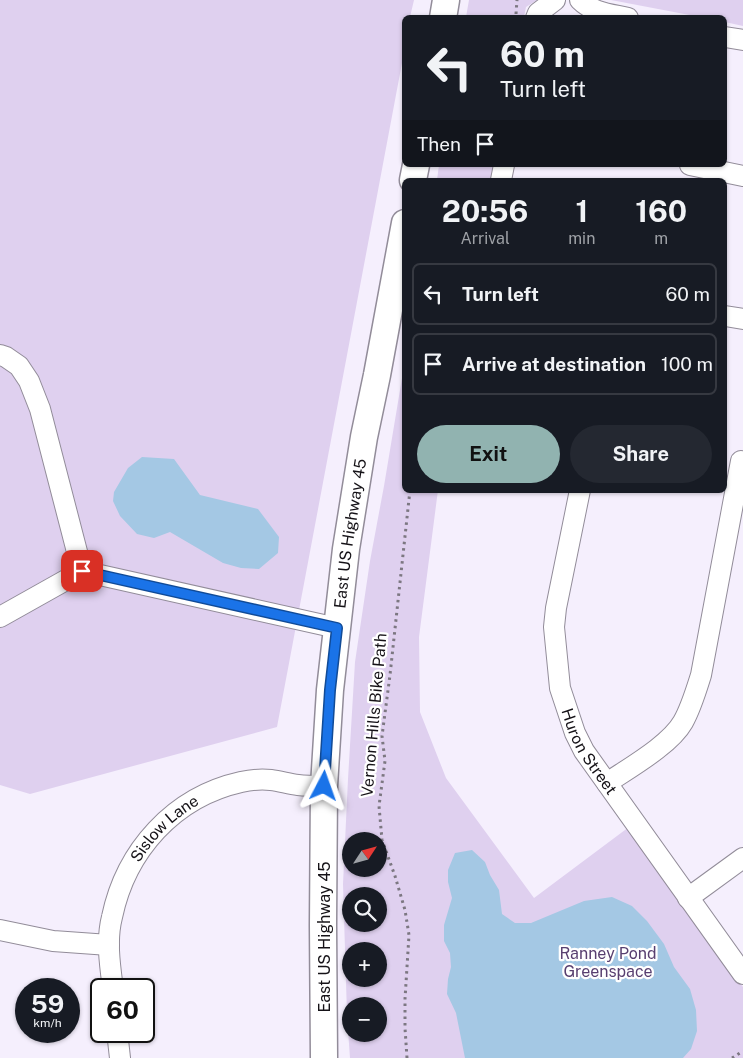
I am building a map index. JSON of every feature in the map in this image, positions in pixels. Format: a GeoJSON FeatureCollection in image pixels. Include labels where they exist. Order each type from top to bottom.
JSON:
{"type":"FeatureCollection","features":[{"type":"Feature","properties":{"kind":"main road"},"geometry":{"type":"LineString","coordinates":[[444,15],[446,0]]}},
{"type":"Feature","properties":{"kind":"main road","name":"East US Highway 45"},"geometry":{"type":"LineString","coordinates":[[324,1058],[324,786],[330,690],[346,548],[402,239]]}},
{"type":"Feature","properties":{"kind":"street"},"geometry":{"type":"LineString","coordinates":[[537,15],[538,12],[555,0]]}},
{"type":"Feature","properties":{"kind":"street"},"geometry":{"type":"LineString","coordinates":[[580,0],[591,9],[614,15]]}},
{"type":"Feature","properties":{"kind":"street"},"geometry":{"type":"LineString","coordinates":[[727,36],[743,40]]}},
{"type":"Feature","properties":{"kind":"street"},"geometry":{"type":"LineString","coordinates":[[700,167],[743,176]]}},
{"type":"Feature","properties":{"kind":"street"},"geometry":{"type":"LineString","coordinates":[[727,316],[743,319]]}},
{"type":"Feature","properties":{"kind":"street"},"geometry":{"type":"LineString","coordinates":[[0,355],[19,366],[29,381],[40,409],[82,571]]}},
{"type":"Feature","properties":{"kind":"street"},"geometry":{"type":"LineString","coordinates":[[607,783],[666,742],[682,724],[693,700],[701,675],[736,460]]}},
{"type":"Feature","properties":{"kind":"street","name":"Huron Street"},"geometry":{"type":"LineString","coordinates":[[579,493],[556,608],[554,627],[560,688],[575,734],[584,751],[743,974]]}},
{"type":"Feature","properties":{"kind":"street"},"geometry":{"type":"LineString","coordinates":[[0,617],[82,571],[337,628]]}},
{"type":"Feature","properties":{"kind":"street","name":"Sislow Lane"},"geometry":{"type":"LineString","coordinates":[[111,978],[109,945],[111,917],[124,876],[143,845],[162,823],[183,807],[210,792],[242,782],[270,780],[296,785],[324,786]]}},
{"type":"Feature","properties":{"kind":"street"},"geometry":{"type":"LineString","coordinates":[[688,898],[743,858]]}},
{"type":"Feature","properties":{"kind":"street"},"geometry":{"type":"LineString","coordinates":[[0,930],[53,941],[109,945]]}},
{"type":"Feature","properties":{"kind":"street"},"geometry":{"type":"LineString","coordinates":[[118,1043],[120,1058]]}},
{"type":"Feature","properties":{"kind":"path"},"geometry":{"type":"LineString","coordinates":[[516,15],[517,0]]}},
{"type":"Feature","properties":{"kind":"path","name":"Vernon Hills Bike Path"},"geometry":{"type":"LineString","coordinates":[[408,1058],[405,999],[409,935],[405,910],[382,840],[379,806],[384,761],[382,736],[410,493]]}},
{"type":"Feature","properties":{"kind":"path"},"geometry":{"type":"LineString","coordinates":[[732,1058],[743,1051]]}},
{"type":"Feature","properties":{"kind":"green space"},"geometry":{"type":"Polygon","coordinates":[[[0,0],[414,0],[410,15],[402,15],[402,63],[277,727],[30,794],[0,785],[0,0]]]}},
{"type":"Feature","properties":{"kind":"green space"},"geometry":{"type":"Polygon","coordinates":[[[469,0],[537,0],[526,7],[524,15],[466,15],[469,0]]]}},
{"type":"Feature","properties":{"kind":"green space"},"geometry":{"type":"Polygon","coordinates":[[[611,0],[743,0],[743,26],[727,22],[727,15],[690,15],[611,0]]]}},
{"type":"Feature","properties":{"kind":"green space"},"geometry":{"type":"Polygon","coordinates":[[[439,167],[493,167],[490,178],[437,178],[439,167]]]}},
{"type":"Feature","properties":{"kind":"green space","name":"Ranney Pond Greenspace"},"geometry":{"type":"Polygon","coordinates":[[[402,378],[402,493],[438,493],[419,637],[420,712],[446,778],[534,898],[629,827],[743,987],[743,1058],[350,1058],[349,1042],[387,1042],[387,997],[346,997],[346,987],[387,987],[387,942],[345,942],[344,932],[387,932],[387,887],[343,887],[343,878],[388,878],[388,832],[345,832],[355,662],[370,561],[402,378]]]}},
{"type":"Feature","properties":{"kind":"water"},"geometry":{"type":"Polygon","coordinates":[[[142,457],[174,459],[200,495],[258,509],[279,537],[278,553],[259,569],[241,568],[223,563],[170,532],[154,538],[137,534],[120,516],[113,501],[114,492],[128,468],[142,457]]]}},
{"type":"Feature","properties":{"kind":"water"},"geometry":{"type":"Polygon","coordinates":[[[472,850],[485,862],[499,890],[502,914],[515,923],[531,923],[584,901],[612,897],[632,906],[647,921],[664,944],[674,967],[690,989],[696,1010],[697,1031],[691,1049],[683,1058],[465,1058],[456,1013],[447,994],[451,967],[450,953],[444,941],[444,925],[452,898],[448,882],[448,870],[455,853],[472,850]]]}},
{"type":"Feature","properties":{"kind":"route"},"geometry":{"type":"LineString","coordinates":[[82,571],[337,628],[330,690],[324,786]]}}]}
